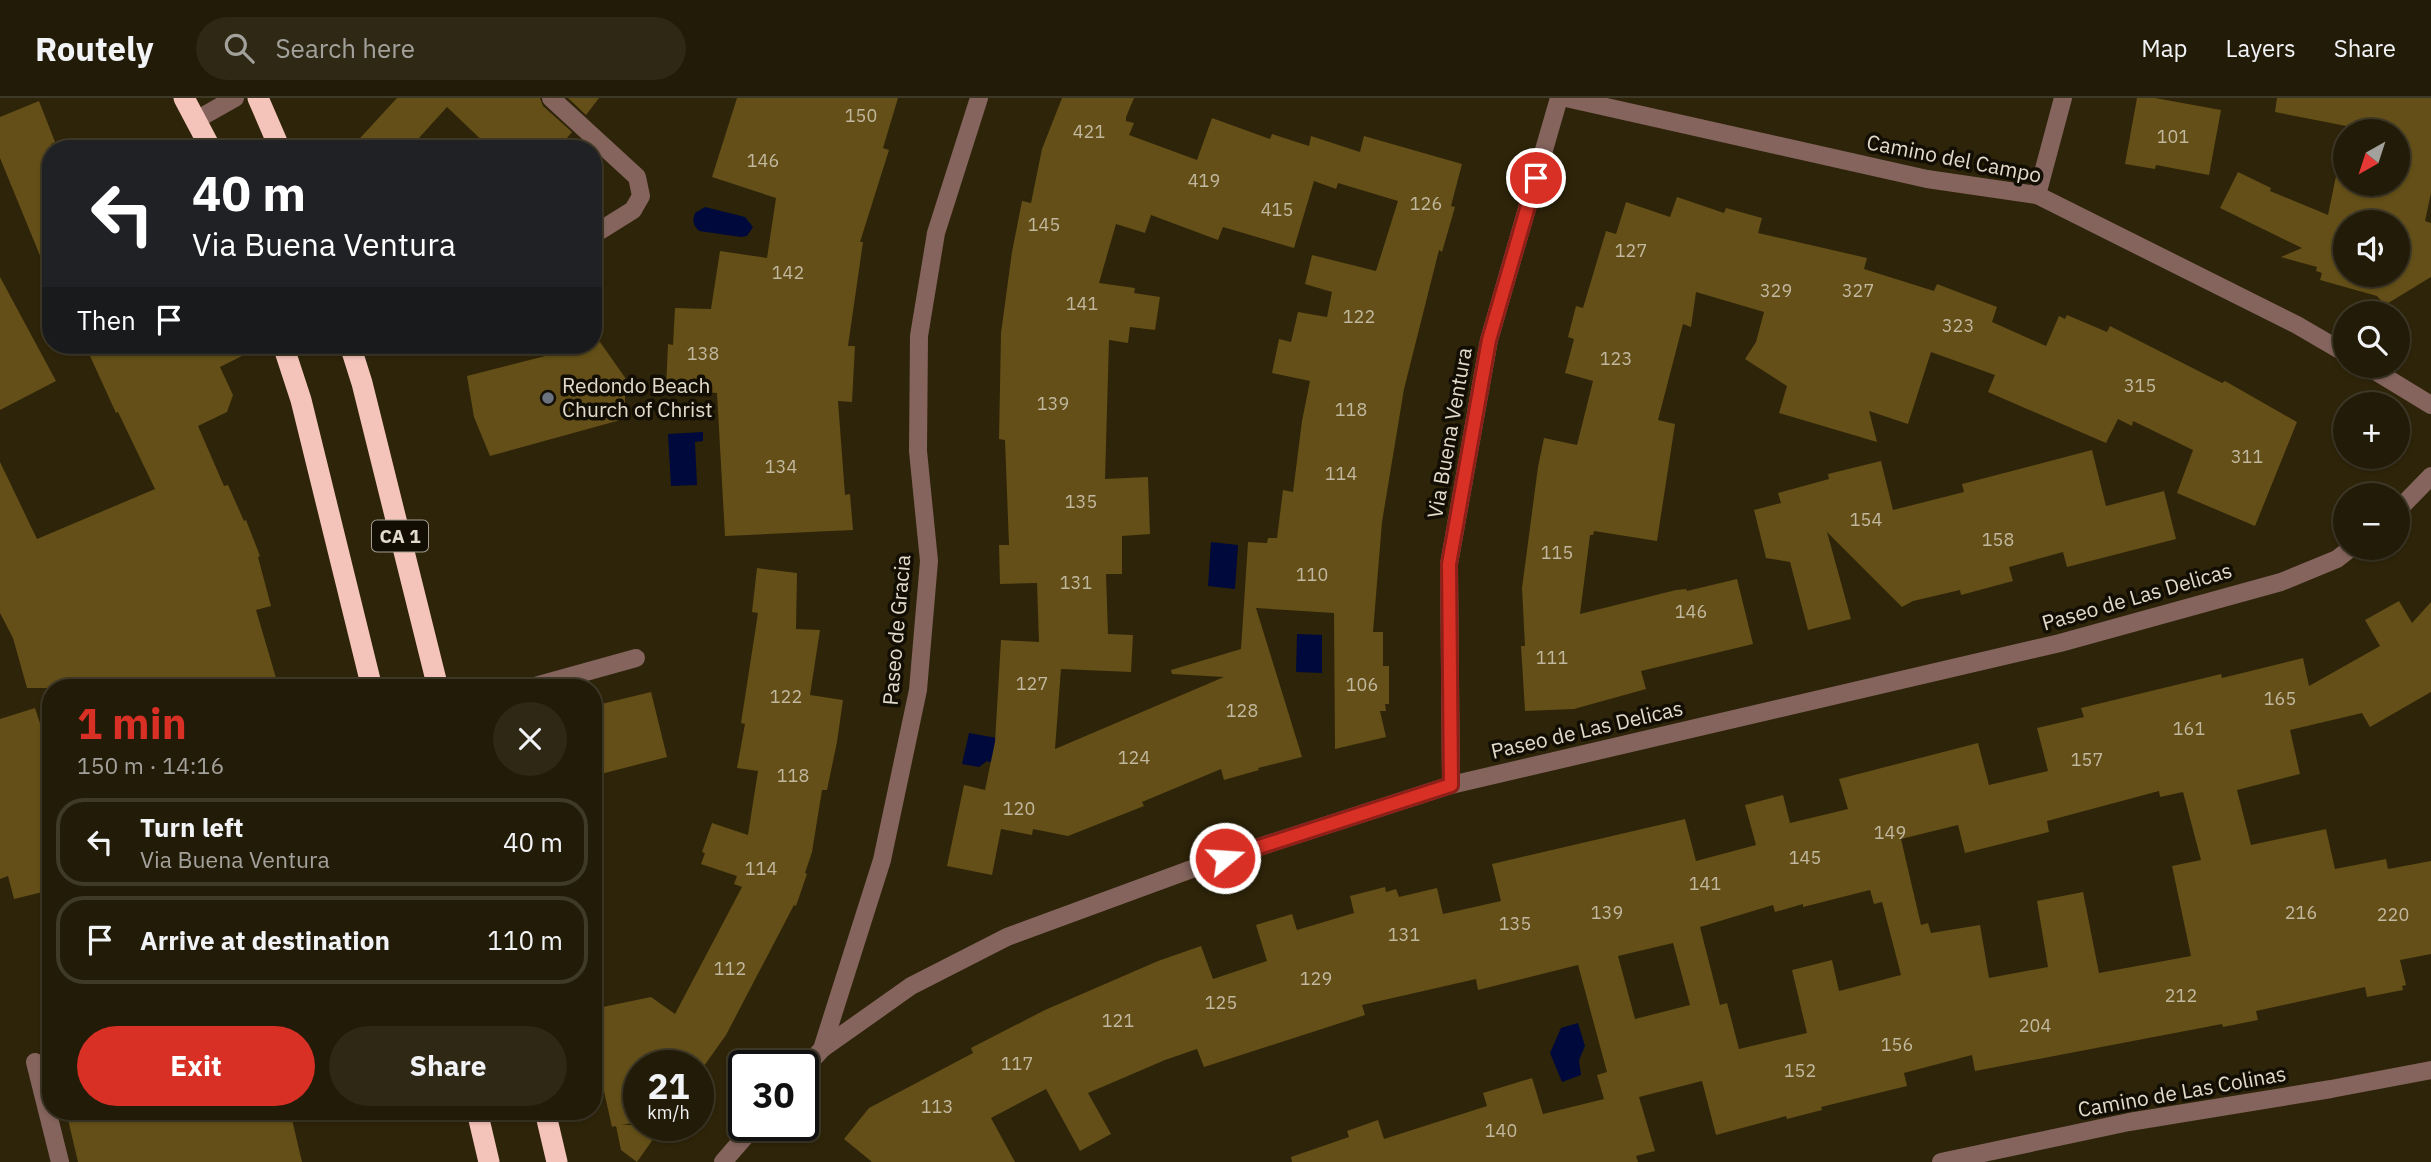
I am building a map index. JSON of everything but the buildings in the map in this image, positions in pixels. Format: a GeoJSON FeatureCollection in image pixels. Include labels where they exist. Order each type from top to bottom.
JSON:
{"type":"FeatureCollection","features":[{"type":"Feature","properties":{"kind":"highway"},"geometry":{"type":"LineString","coordinates":[[184,98],[206,140]]}},
{"type":"Feature","properties":{"kind":"highway"},"geometry":{"type":"LineString","coordinates":[[258,98],[276,140]]}},
{"type":"Feature","properties":{"kind":"highway"},"geometry":{"type":"LineString","coordinates":[[286,354],[301,400],[370,679]]}},
{"type":"Feature","properties":{"kind":"highway","name":"CA 1"},"geometry":{"type":"LineString","coordinates":[[353,354],[436,679]]}},
{"type":"Feature","properties":{"kind":"highway"},"geometry":{"type":"LineString","coordinates":[[479,1120],[489,1162]]}},
{"type":"Feature","properties":{"kind":"highway"},"geometry":{"type":"LineString","coordinates":[[547,1120],[557,1162]]}},
{"type":"Feature","properties":{"kind":"street"},"geometry":{"type":"LineString","coordinates":[[196,120],[235,98]]}},
{"type":"Feature","properties":{"kind":"street"},"geometry":{"type":"LineString","coordinates":[[551,98],[597,140]]}},
{"type":"Feature","properties":{"kind":"street","name":"Paseo de Gracia"},"geometry":{"type":"LineString","coordinates":[[819,1052],[882,860],[918,690],[929,561],[918,451],[919,336],[936,233],[979,98]]}},
{"type":"Feature","properties":{"kind":"street","name":"Via Buena Ventura"},"geometry":{"type":"LineString","coordinates":[[1451,785],[1449,564],[1489,340],[1559,98]]}},
{"type":"Feature","properties":{"kind":"street","name":"Camino del Campo"},"geometry":{"type":"LineString","coordinates":[[1566,98],[1927,179],[2037,195],[2286,319],[2333,346]]}},
{"type":"Feature","properties":{"kind":"street"},"geometry":{"type":"LineString","coordinates":[[2037,195],[2063,98]]}},
{"type":"Feature","properties":{"kind":"street"},"geometry":{"type":"LineString","coordinates":[[602,145],[637,177],[641,195],[633,210],[602,229]]}},
{"type":"Feature","properties":{"kind":"street"},"geometry":{"type":"LineString","coordinates":[[2387,378],[2431,405]]}},
{"type":"Feature","properties":{"kind":"street"},"geometry":{"type":"LineString","coordinates":[[2410,498],[2431,476]]}},
{"type":"Feature","properties":{"kind":"street","name":"Paseo de Las Delicas"},"geometry":{"type":"LineString","coordinates":[[822,1049],[911,986],[1007,937],[1200,866],[1451,785],[2060,643],[2281,582],[2335,560]]}},
{"type":"Feature","properties":{"kind":"street"},"geometry":{"type":"LineString","coordinates":[[560,679],[636,658]]}},
{"type":"Feature","properties":{"kind":"street"},"geometry":{"type":"LineString","coordinates":[[35,1062],[42,1090]]}},
{"type":"Feature","properties":{"kind":"street","name":"Camino de Las Colinas"},"geometry":{"type":"LineString","coordinates":[[1941,1162],[2129,1122],[2431,1070]]}},
{"type":"Feature","properties":{"kind":"street"},"geometry":{"type":"LineString","coordinates":[[50,1120],[60,1162]]}},
{"type":"Feature","properties":{"kind":"street"},"geometry":{"type":"LineString","coordinates":[[723,1162],[741,1141]]}},
{"type":"Feature","properties":{"kind":"shaded area"},"geometry":{"type":"Polygon","coordinates":[[[705,207],[745,217],[753,227],[747,236],[741,237],[699,231],[695,227],[694,216],[705,207]]]}},
{"type":"Feature","properties":{"kind":"shaded area"},"geometry":{"type":"Polygon","coordinates":[[[703,432],[703,441],[695,442],[697,485],[671,486],[668,434],[703,432]]]}},
{"type":"Feature","properties":{"kind":"shaded area"},"geometry":{"type":"Polygon","coordinates":[[[1211,542],[1238,545],[1235,589],[1208,586],[1211,542]]]}},
{"type":"Feature","properties":{"kind":"shaded area"},"geometry":{"type":"Polygon","coordinates":[[[1297,634],[1322,635],[1322,673],[1296,672],[1297,634]]]}},
{"type":"Feature","properties":{"kind":"shaded area"},"geometry":{"type":"Polygon","coordinates":[[[969,733],[1031,744],[999,765],[987,761],[979,767],[962,764],[969,733]]]}},
{"type":"Feature","properties":{"kind":"shaded area"},"geometry":{"type":"Polygon","coordinates":[[[1578,1023],[1585,1046],[1579,1060],[1581,1075],[1562,1082],[1550,1053],[1561,1028],[1578,1023]]]}},
{"type":"Feature","properties":{"kind":"place","name":"Redondo Beach Church of Christ"},"geometry":{"type":"Point","coordinates":[548,398]}},
{"type":"Feature","properties":{"kind":"route"},"geometry":{"type":"LineString","coordinates":[[1225,858],[1451,785],[1449,564],[1489,340],[1536,178]]}}]}
